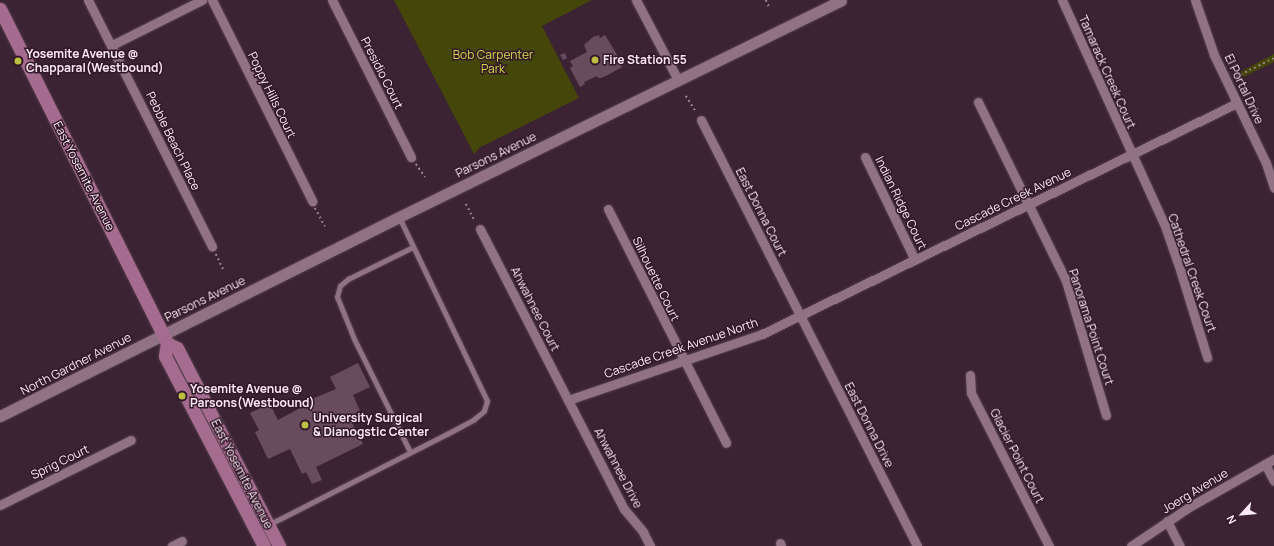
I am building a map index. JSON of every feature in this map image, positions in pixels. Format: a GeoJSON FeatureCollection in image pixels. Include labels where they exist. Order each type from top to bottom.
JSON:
{"type":"FeatureCollection","features":[{"type":"Feature","properties":{"kind":"main road","name":"East Yosemite Avenue"},"geometry":{"type":"LineString","coordinates":[[0,9],[165,339],[165,356],[264,546]]}},
{"type":"Feature","properties":{"kind":"main road","name":"East Yosemite Avenue"},"geometry":{"type":"LineString","coordinates":[[165,339],[178,348],[279,546]]}},
{"type":"Feature","properties":{"kind":"street","name":"Pebble Beach Place"},"geometry":{"type":"LineString","coordinates":[[88,0],[112,45],[212,247]]}},
{"type":"Feature","properties":{"kind":"street"},"geometry":{"type":"LineString","coordinates":[[112,45],[202,0]]}},
{"type":"Feature","properties":{"kind":"street","name":"Poppy Hills Court"},"geometry":{"type":"LineString","coordinates":[[212,0],[312,201]]}},
{"type":"Feature","properties":{"kind":"street","name":"Presidio Court"},"geometry":{"type":"LineString","coordinates":[[332,0],[411,157]]}},
{"type":"Feature","properties":{"kind":"street"},"geometry":{"type":"LineString","coordinates":[[636,0],[678,80]]}},
{"type":"Feature","properties":{"kind":"street","name":"Parsons Avenue"},"geometry":{"type":"LineString","coordinates":[[165,339],[399,217],[841,0]]}},
{"type":"Feature","properties":{"kind":"street","name":"Tamarack Creek Court"},"geometry":{"type":"LineString","coordinates":[[1062,0],[1131,154]]}},
{"type":"Feature","properties":{"kind":"street","name":"El Portal Drive"},"geometry":{"type":"LineString","coordinates":[[1195,0],[1204,28],[1227,82],[1266,163],[1274,188]]}},
{"type":"Feature","properties":{"kind":"street","name":"Panorama Point Court"},"geometry":{"type":"LineString","coordinates":[[978,102],[1066,281],[1106,415]]}},
{"type":"Feature","properties":{"kind":"street","name":"Cascade Creek Avenue"},"geometry":{"type":"LineString","coordinates":[[800,315],[1237,103]]}},
{"type":"Feature","properties":{"kind":"street","name":"East Donna Court"},"geometry":{"type":"LineString","coordinates":[[702,120],[800,315]]}},
{"type":"Feature","properties":{"kind":"street","name":"Cathedral Creek Court"},"geometry":{"type":"LineString","coordinates":[[1131,154],[1165,226],[1177,260],[1206,357]]}},
{"type":"Feature","properties":{"kind":"street","name":"Indian Ridge Court"},"geometry":{"type":"LineString","coordinates":[[865,157],[915,260]]}},
{"type":"Feature","properties":{"kind":"street","name":"Silhouette Court"},"geometry":{"type":"LineString","coordinates":[[608,209],[726,443]]}},
{"type":"Feature","properties":{"kind":"street","name":"Ahwahnee Court"},"geometry":{"type":"LineString","coordinates":[[480,229],[568,400]]}},
{"type":"Feature","properties":{"kind":"street","name":"Cascade Creek Avenue North"},"geometry":{"type":"LineString","coordinates":[[568,400],[762,334],[800,315]]}},
{"type":"Feature","properties":{"kind":"street","name":"East Donna Drive"},"geometry":{"type":"LineString","coordinates":[[800,315],[917,546]]}},
{"type":"Feature","properties":{"kind":"street","name":"North Gardner Avenue"},"geometry":{"type":"LineString","coordinates":[[0,416],[165,339]]}},
{"type":"Feature","properties":{"kind":"street","name":"Glacier Point Court"},"geometry":{"type":"LineString","coordinates":[[970,375],[971,393],[1049,546]]}},
{"type":"Feature","properties":{"kind":"street","name":"Ahwahnee Drive"},"geometry":{"type":"LineString","coordinates":[[568,400],[624,509],[643,532],[650,546]]}},
{"type":"Feature","properties":{"kind":"street","name":"Sprig Court"},"geometry":{"type":"LineString","coordinates":[[0,505],[131,440]]}},
{"type":"Feature","properties":{"kind":"street","name":"Joerg Avenue"},"geometry":{"type":"LineString","coordinates":[[1130,546],[1167,521],[1274,459]]}},
{"type":"Feature","properties":{"kind":"street"},"geometry":{"type":"LineString","coordinates":[[1265,464],[1274,481]]}},
{"type":"Feature","properties":{"kind":"street"},"geometry":{"type":"LineString","coordinates":[[1167,521],[1180,546]]}},
{"type":"Feature","properties":{"kind":"street"},"geometry":{"type":"LineString","coordinates":[[172,546],[182,541]]}},
{"type":"Feature","properties":{"kind":"lane"},"geometry":{"type":"LineString","coordinates":[[268,524],[473,420],[484,411],[487,401],[412,247],[399,217]]}},
{"type":"Feature","properties":{"kind":"lane"},"geometry":{"type":"LineString","coordinates":[[410,452],[354,339],[337,297],[340,286],[348,279],[412,247]]}},
{"type":"Feature","properties":{"kind":"path"},"geometry":{"type":"LineString","coordinates":[[766,0],[770,9]]}},
{"type":"Feature","properties":{"kind":"path"},"geometry":{"type":"LineString","coordinates":[[1227,82],[1274,58]]}},
{"type":"Feature","properties":{"kind":"path"},"geometry":{"type":"LineString","coordinates":[[686,96],[702,120]]}},
{"type":"Feature","properties":{"kind":"path"},"geometry":{"type":"LineString","coordinates":[[411,157],[425,177]]}},
{"type":"Feature","properties":{"kind":"path"},"geometry":{"type":"LineString","coordinates":[[312,201],[325,226]]}},
{"type":"Feature","properties":{"kind":"path"},"geometry":{"type":"LineString","coordinates":[[466,204],[480,229]]}},
{"type":"Feature","properties":{"kind":"path"},"geometry":{"type":"LineString","coordinates":[[212,247],[223,269]]}},
{"type":"Feature","properties":{"kind":"green space","name":"Bob Carpenter Park"},"geometry":{"type":"Polygon","coordinates":[[[394,0],[592,0],[542,26],[579,98],[479,148],[474,154],[394,0]]]}},
{"type":"Feature","properties":{"kind":"green space"},"geometry":{"type":"Polygon","coordinates":[[[1274,54],[1274,62],[1241,78],[1238,73],[1274,54]]]}},
{"type":"Feature","properties":{"kind":"building","name":"Fire Station 55"},"geometry":{"type":"Polygon","coordinates":[[[599,35],[600,38],[605,35],[619,58],[622,67],[601,78],[598,78],[597,76],[584,82],[585,84],[580,87],[570,68],[573,66],[570,61],[587,52],[584,45],[593,37],[599,35]]]}},
{"type":"Feature","properties":{"kind":"building"},"geometry":{"type":"Polygon","coordinates":[[[565,53],[567,58],[563,60],[560,55],[565,53]]]}},
{"type":"Feature","properties":{"kind":"building","name":"University Surgical & Dianogstic Center"},"geometry":{"type":"Polygon","coordinates":[[[358,363],[370,387],[353,395],[360,411],[349,417],[363,444],[316,467],[322,480],[312,484],[306,472],[302,474],[290,449],[268,459],[255,432],[259,430],[250,413],[270,404],[278,420],[313,401],[312,399],[336,389],[330,377],[358,363]]]}},
{"type":"Feature","properties":{"kind":"place","name":"Fire Station 55"},"geometry":{"type":"Point","coordinates":[595,60]}},
{"type":"Feature","properties":{"kind":"place","name":"Yosemite Avenue @ Chapparal(Westbound)"},"geometry":{"type":"Point","coordinates":[18,61]}},
{"type":"Feature","properties":{"kind":"place","name":"Yosemite Avenue @ Parsons(Westbound)"},"geometry":{"type":"Point","coordinates":[182,396]}},
{"type":"Feature","properties":{"kind":"place","name":"University Surgical & Dianogstic Center"},"geometry":{"type":"Point","coordinates":[305,425]}}]}
